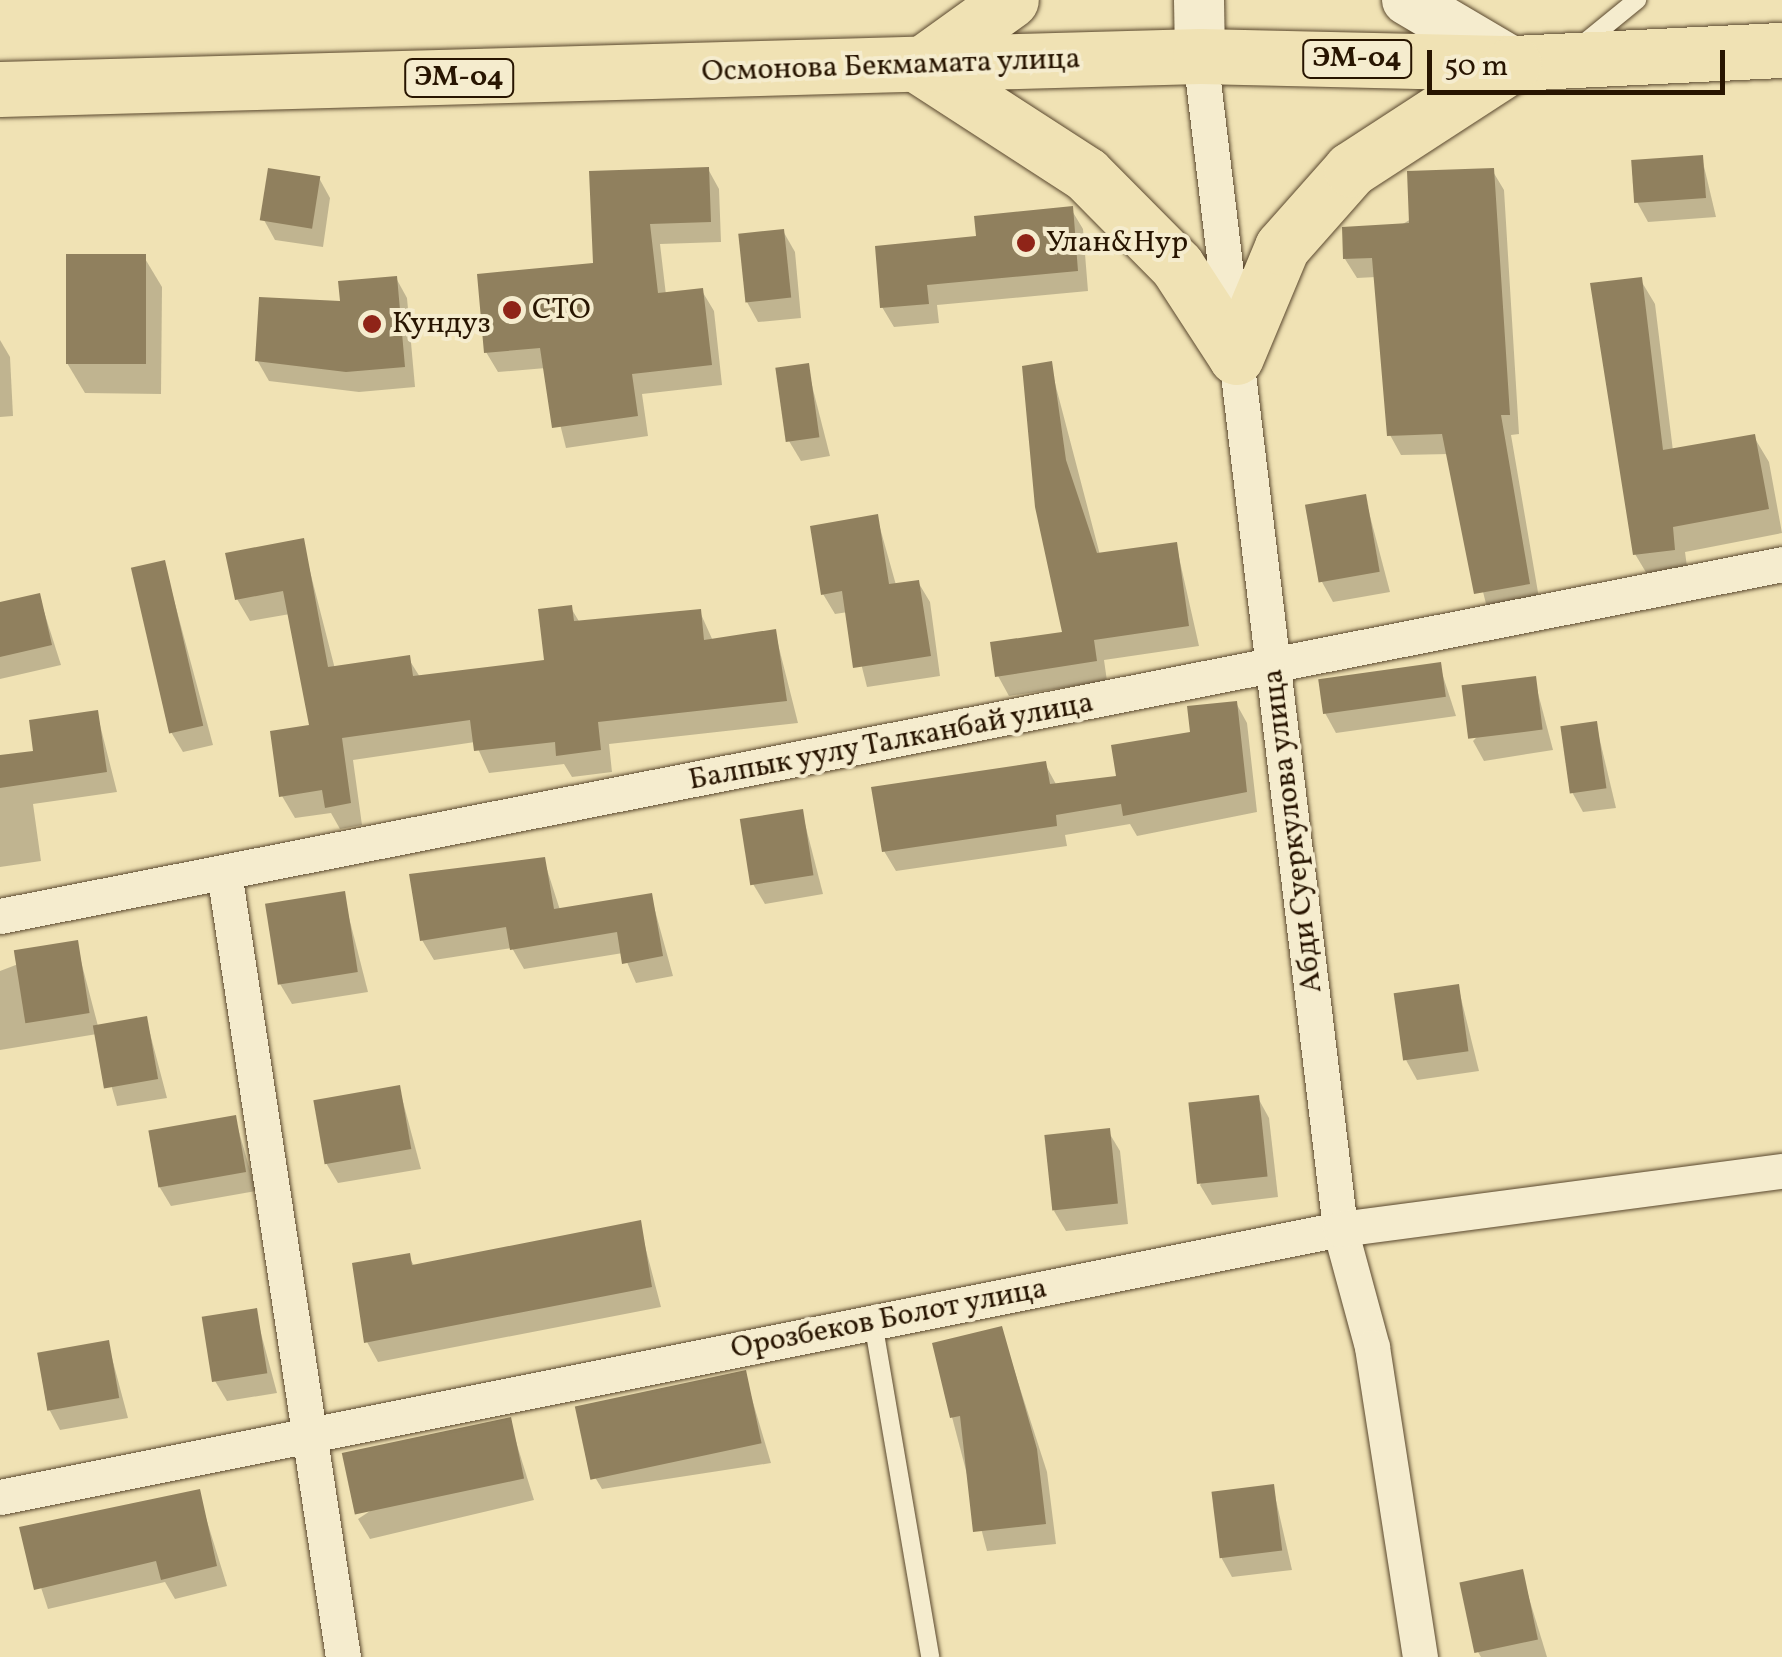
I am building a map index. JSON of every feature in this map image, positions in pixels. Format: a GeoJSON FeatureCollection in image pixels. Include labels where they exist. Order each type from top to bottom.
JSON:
{"type":"FeatureCollection","features":[{"type":"Feature","properties":{"kind":"highway"},"geometry":{"type":"LineString","coordinates":[[1011,0],[919,66],[1086,174],[1178,266],[1236,358]]}},
{"type":"Feature","properties":{"kind":"highway","name":"Осмонова Бекмамата улица"},"geometry":{"type":"LineString","coordinates":[[0,89],[1200,56],[1538,62],[1782,50]]}},
{"type":"Feature","properties":{"kind":"highway"},"geometry":{"type":"LineString","coordinates":[[1236,358],[1282,247],[1351,169],[1538,62]]}},
{"type":"Feature","properties":{"kind":"street","name":"Абди Суеркулова улица"},"geometry":{"type":"LineString","coordinates":[[1199,0],[1200,56],[1340,1229],[1372,1347],[1420,1657]]}},
{"type":"Feature","properties":{"kind":"street"},"geometry":{"type":"LineString","coordinates":[[1407,0],[1538,62]]}},
{"type":"Feature","properties":{"kind":"street","name":"Балпык уулу Талканбай улица"},"geometry":{"type":"LineString","coordinates":[[0,916],[1782,564]]}},
{"type":"Feature","properties":{"kind":"street"},"geometry":{"type":"LineString","coordinates":[[224,872],[306,1436],[343,1657]]}},
{"type":"Feature","properties":{"kind":"street","name":"Орозбеков Болот улица"},"geometry":{"type":"LineString","coordinates":[[0,1497],[1340,1229],[1782,1171]]}},
{"type":"Feature","properties":{"kind":"lane"},"geometry":{"type":"LineString","coordinates":[[1538,62],[1637,0]]}},
{"type":"Feature","properties":{"kind":"lane"},"geometry":{"type":"LineString","coordinates":[[874,1322],[930,1657]]}},
{"type":"Feature","properties":{"kind":"building"},"geometry":{"type":"Polygon","coordinates":[[[1703,155],[1706,198],[1634,203],[1631,160],[1703,155]]]}},
{"type":"Feature","properties":{"kind":"building"},"geometry":{"type":"Polygon","coordinates":[[[709,167],[711,222],[650,224],[658,293],[703,288],[712,365],[632,374],[638,416],[552,428],[540,348],[484,353],[477,274],[593,263],[589,171],[709,167]]]}},
{"type":"Feature","properties":{"kind":"building"},"geometry":{"type":"Polygon","coordinates":[[[268,168],[320,176],[312,229],[260,220],[268,168]]]}},
{"type":"Feature","properties":{"kind":"building"},"geometry":{"type":"Polygon","coordinates":[[[1494,168],[1510,415],[1501,415],[1530,584],[1474,594],[1442,434],[1387,436],[1372,258],[1343,259],[1342,227],[1409,223],[1407,171],[1494,168]]]}},
{"type":"Feature","properties":{"kind":"building"},"geometry":{"type":"Polygon","coordinates":[[[1073,206],[1078,271],[927,285],[929,304],[880,308],[875,246],[976,236],[974,216],[1073,206]]]}},
{"type":"Feature","properties":{"kind":"building"},"geometry":{"type":"Polygon","coordinates":[[[784,229],[791,298],[745,302],[738,234],[784,229]]]}},
{"type":"Feature","properties":{"kind":"building"},"geometry":{"type":"Polygon","coordinates":[[[66,254],[146,254],[146,364],[66,364],[66,254]]]}},
{"type":"Feature","properties":{"kind":"building"},"geometry":{"type":"Polygon","coordinates":[[[397,276],[405,367],[346,372],[255,361],[259,297],[340,301],[338,281],[397,276]]]}},
{"type":"Feature","properties":{"kind":"building"},"geometry":{"type":"Polygon","coordinates":[[[1642,277],[1663,450],[1755,434],[1769,509],[1673,527],[1675,550],[1633,555],[1590,283],[1642,277]]]}},
{"type":"Feature","properties":{"kind":"building"},"geometry":{"type":"Polygon","coordinates":[[[1052,361],[1066,460],[1097,553],[1177,542],[1189,626],[1094,640],[1097,661],[995,677],[990,642],[1062,632],[1035,507],[1022,366],[1052,361]]]}},
{"type":"Feature","properties":{"kind":"building"},"geometry":{"type":"Polygon","coordinates":[[[809,363],[819,437],[786,442],[775,368],[809,363]]]}},
{"type":"Feature","properties":{"kind":"building"},"geometry":{"type":"Polygon","coordinates":[[[1366,494],[1380,572],[1319,583],[1305,505],[1366,494]]]}},
{"type":"Feature","properties":{"kind":"building"},"geometry":{"type":"Polygon","coordinates":[[[878,514],[889,584],[919,580],[931,656],[853,668],[842,591],[821,595],[810,526],[878,514]]]}},
{"type":"Feature","properties":{"kind":"building"},"geometry":{"type":"Polygon","coordinates":[[[304,538],[328,667],[410,655],[413,676],[544,660],[538,609],[572,605],[574,621],[701,609],[704,640],[776,629],[787,701],[598,722],[601,750],[556,756],[555,742],[474,751],[470,720],[342,738],[351,803],[325,808],[322,790],[279,797],[270,731],[309,725],[283,591],[235,600],[225,553],[304,538]]]}},
{"type":"Feature","properties":{"kind":"building"},"geometry":{"type":"Polygon","coordinates":[[[165,560],[203,726],[169,734],[131,568],[165,560]]]}},
{"type":"Feature","properties":{"kind":"building"},"geometry":{"type":"Polygon","coordinates":[[[40,593],[52,645],[0,657],[0,602],[40,593]]]}},
{"type":"Feature","properties":{"kind":"building"},"geometry":{"type":"Polygon","coordinates":[[[1441,662],[1446,697],[1323,714],[1318,679],[1441,662]]]}},
{"type":"Feature","properties":{"kind":"building"},"geometry":{"type":"Polygon","coordinates":[[[1536,676],[1543,730],[1468,739],[1462,685],[1536,676]]]}},
{"type":"Feature","properties":{"kind":"building"},"geometry":{"type":"Polygon","coordinates":[[[1237,701],[1247,792],[1123,816],[1121,804],[1056,815],[1057,826],[882,852],[871,787],[1046,761],[1050,784],[1116,776],[1111,745],[1190,732],[1187,706],[1237,701]]]}},
{"type":"Feature","properties":{"kind":"building"},"geometry":{"type":"Polygon","coordinates":[[[98,710],[107,772],[0,788],[0,755],[33,751],[29,720],[98,710]]]}},
{"type":"Feature","properties":{"kind":"building"},"geometry":{"type":"Polygon","coordinates":[[[1597,721],[1606,788],[1570,793],[1560,726],[1597,721]]]}},
{"type":"Feature","properties":{"kind":"building"},"geometry":{"type":"Polygon","coordinates":[[[803,809],[813,875],[750,885],[740,819],[803,809]]]}},
{"type":"Feature","properties":{"kind":"building"},"geometry":{"type":"Polygon","coordinates":[[[545,857],[554,909],[652,893],[663,956],[622,964],[617,932],[510,950],[506,927],[420,941],[409,874],[545,857]]]}},
{"type":"Feature","properties":{"kind":"building"},"geometry":{"type":"Polygon","coordinates":[[[345,891],[358,972],[278,985],[265,904],[345,891]]]}},
{"type":"Feature","properties":{"kind":"building"},"geometry":{"type":"Polygon","coordinates":[[[78,940],[90,1013],[25,1023],[14,950],[78,940]]]}},
{"type":"Feature","properties":{"kind":"building"},"geometry":{"type":"Polygon","coordinates":[[[1459,984],[1468,1051],[1403,1061],[1394,993],[1459,984]]]}},
{"type":"Feature","properties":{"kind":"building"},"geometry":{"type":"Polygon","coordinates":[[[147,1016],[158,1079],[104,1089],[93,1026],[147,1016]]]}},
{"type":"Feature","properties":{"kind":"building"},"geometry":{"type":"Polygon","coordinates":[[[400,1085],[411,1149],[325,1164],[313,1100],[400,1085]]]}},
{"type":"Feature","properties":{"kind":"building"},"geometry":{"type":"Polygon","coordinates":[[[1259,1095],[1268,1177],[1197,1184],[1188,1102],[1259,1095]]]}},
{"type":"Feature","properties":{"kind":"building"},"geometry":{"type":"Polygon","coordinates":[[[236,1115],[246,1172],[158,1188],[148,1130],[236,1115]]]}},
{"type":"Feature","properties":{"kind":"building"},"geometry":{"type":"Polygon","coordinates":[[[1110,1128],[1118,1204],[1052,1210],[1044,1135],[1110,1128]]]}},
{"type":"Feature","properties":{"kind":"building"},"geometry":{"type":"Polygon","coordinates":[[[641,1220],[652,1287],[364,1343],[352,1263],[410,1253],[412,1265],[641,1220]]]}},
{"type":"Feature","properties":{"kind":"building"},"geometry":{"type":"Polygon","coordinates":[[[257,1308],[267,1373],[212,1382],[202,1317],[257,1308]]]}},
{"type":"Feature","properties":{"kind":"building"},"geometry":{"type":"Polygon","coordinates":[[[1002,1326],[1037,1449],[1046,1524],[973,1532],[960,1416],[950,1418],[932,1343],[1002,1326]]]}},
{"type":"Feature","properties":{"kind":"building"},"geometry":{"type":"Polygon","coordinates":[[[109,1340],[119,1398],[47,1411],[37,1353],[109,1340]]]}},
{"type":"Feature","properties":{"kind":"building"},"geometry":{"type":"Polygon","coordinates":[[[746,1370],[762,1443],[590,1480],[575,1406],[746,1370]]]}},
{"type":"Feature","properties":{"kind":"building"},"geometry":{"type":"Polygon","coordinates":[[[511,1417],[524,1479],[355,1515],[342,1453],[511,1417]]]}},
{"type":"Feature","properties":{"kind":"building"},"geometry":{"type":"Polygon","coordinates":[[[1274,1484],[1282,1551],[1220,1558],[1211,1492],[1274,1484]]]}},
{"type":"Feature","properties":{"kind":"building"},"geometry":{"type":"Polygon","coordinates":[[[200,1489],[217,1566],[161,1580],[156,1561],[34,1590],[19,1527],[200,1489]]]}},
{"type":"Feature","properties":{"kind":"building"},"geometry":{"type":"Polygon","coordinates":[[[1523,1569],[1538,1639],[1474,1653],[1459,1583],[1523,1569]]]}},
{"type":"Feature","properties":{"kind":"place","name":"Улан&Нур"},"geometry":{"type":"Point","coordinates":[1026,243]}},
{"type":"Feature","properties":{"kind":"place","name":"СТО"},"geometry":{"type":"Point","coordinates":[512,310]}},
{"type":"Feature","properties":{"kind":"place","name":"Кундуз"},"geometry":{"type":"Point","coordinates":[372,324]}}]}
